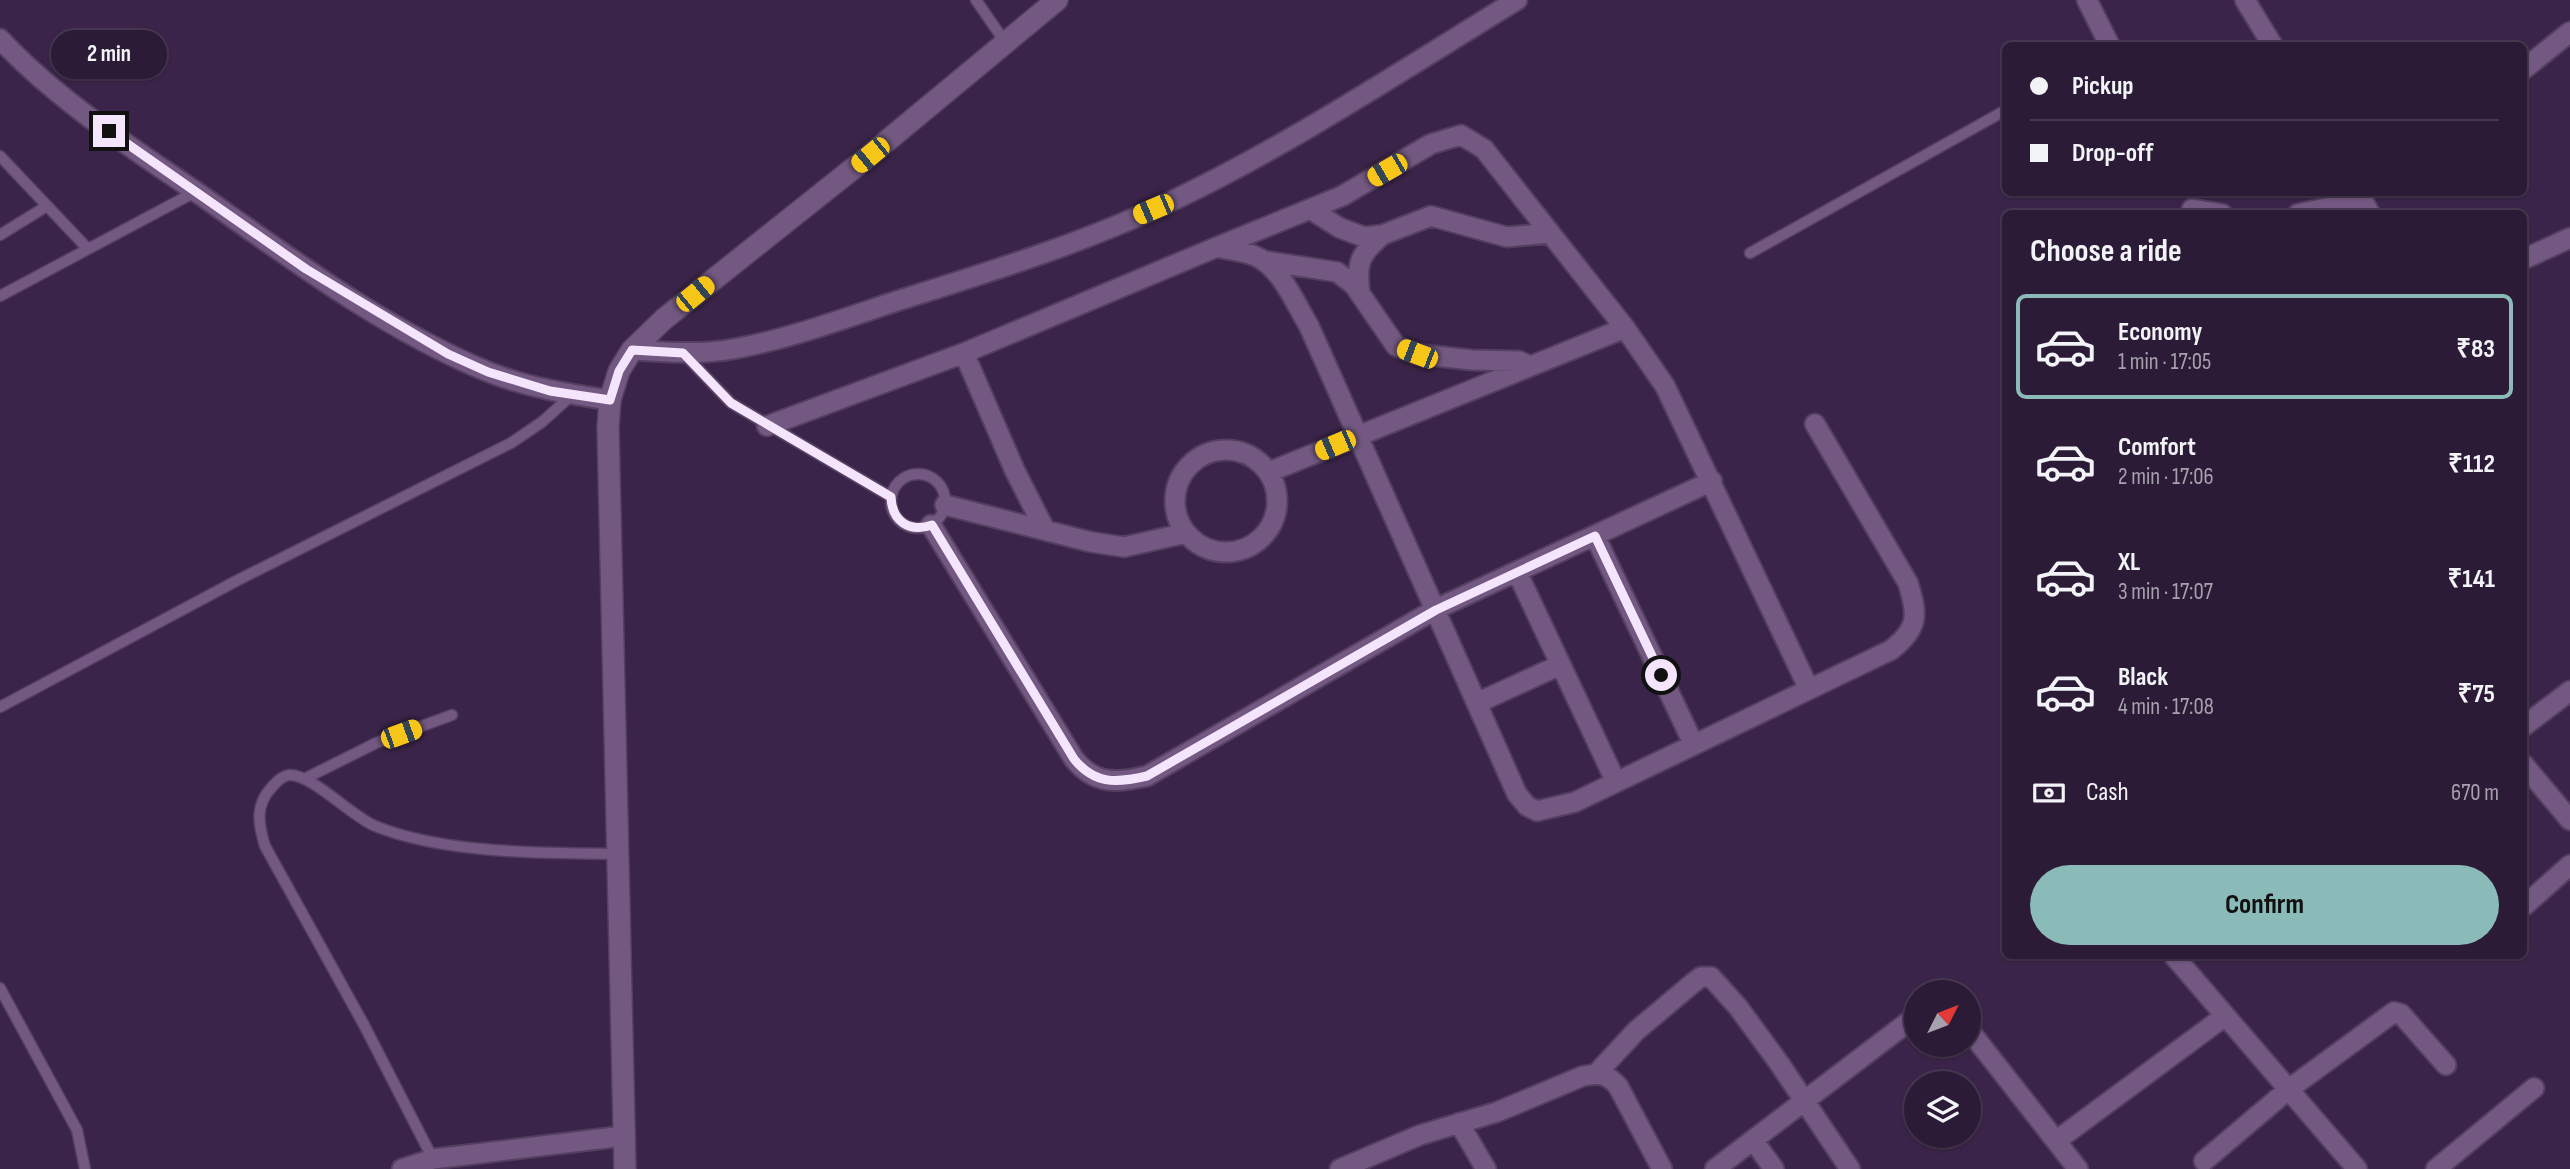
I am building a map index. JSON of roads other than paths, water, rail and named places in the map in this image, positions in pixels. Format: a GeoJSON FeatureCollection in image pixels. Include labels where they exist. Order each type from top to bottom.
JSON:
{"type":"FeatureCollection","features":[{"type":"Feature","properties":{"kind":"street"},"geometry":{"type":"LineString","coordinates":[[625,1169],[612,646],[610,400],[619,371],[632,350],[664,319],[870,155],[1056,0]]}},
{"type":"Feature","properties":{"kind":"street"},"geometry":{"type":"LineString","coordinates":[[632,350],[683,353],[732,349],[784,337],[966,279],[1117,224],[1172,201],[1246,163],[1517,0]]}},
{"type":"Feature","properties":{"kind":"street"},"geometry":{"type":"LineString","coordinates":[[2087,0],[2108,42]]}},
{"type":"Feature","properties":{"kind":"street"},"geometry":{"type":"LineString","coordinates":[[2253,3],[2271,42]]}},
{"type":"Feature","properties":{"kind":"street"},"geometry":{"type":"LineString","coordinates":[[2527,67],[2570,32]]}},
{"type":"Feature","properties":{"kind":"street"},"geometry":{"type":"LineString","coordinates":[[0,38],[54,89],[196,192],[306,269],[448,354],[488,372],[550,391],[610,400]]}},
{"type":"Feature","properties":{"kind":"street"},"geometry":{"type":"LineString","coordinates":[[767,426],[964,353],[1310,209],[1342,195],[1431,144],[1461,135],[1483,149],[1625,328],[1665,386],[1809,689]]}},
{"type":"Feature","properties":{"kind":"street"},"geometry":{"type":"LineString","coordinates":[[2316,210],[2364,199]]}},
{"type":"Feature","properties":{"kind":"street"},"geometry":{"type":"LineString","coordinates":[[2190,205],[2208,210]]}},
{"type":"Feature","properties":{"kind":"street"},"geometry":{"type":"LineString","coordinates":[[1310,209],[1340,228],[1364,237],[1382,234],[1432,216],[1507,237],[1550,233]]}},
{"type":"Feature","properties":{"kind":"street"},"geometry":{"type":"LineString","coordinates":[[1360,294],[1357,269],[1364,250],[1382,234]]}},
{"type":"Feature","properties":{"kind":"street"},"geometry":{"type":"LineString","coordinates":[[2527,258],[2570,238]]}},
{"type":"Feature","properties":{"kind":"street"},"geometry":{"type":"LineString","coordinates":[[1217,247],[1252,254],[1265,261],[1278,275],[1309,326],[1517,794],[1527,806],[1537,811],[1550,810],[1694,745],[1891,650],[1909,633],[1916,610],[1908,583],[1815,424]]}},
{"type":"Feature","properties":{"kind":"street"},"geometry":{"type":"LineString","coordinates":[[1265,261],[1337,272],[1353,285],[1395,346],[1417,354],[1472,360],[1519,361],[1530,366]]}},
{"type":"Feature","properties":{"kind":"street"},"geometry":{"type":"LineString","coordinates":[[1269,472],[1625,328]]}},
{"type":"Feature","properties":{"kind":"street"},"geometry":{"type":"LineString","coordinates":[[964,353],[994,426],[1045,530]]}},
{"type":"Feature","properties":{"kind":"street"},"geometry":{"type":"LineString","coordinates":[[1221,450],[1239,452],[1256,459],[1269,472],[1276,488],[1277,506],[1273,522],[1263,537],[1249,547],[1233,552],[1215,551],[1199,545],[1186,533],[1177,517],[1177,490],[1189,466],[1203,455],[1221,450]]}},
{"type":"Feature","properties":{"kind":"street"},"geometry":{"type":"LineString","coordinates":[[932,525],[1074,759],[1096,778],[1118,782],[1147,776],[1436,610],[1712,481]]}},
{"type":"Feature","properties":{"kind":"street"},"geometry":{"type":"LineString","coordinates":[[945,505],[1124,547],[1186,533]]}},
{"type":"Feature","properties":{"kind":"street"},"geometry":{"type":"LineString","coordinates":[[1595,536],[1694,745]]}},
{"type":"Feature","properties":{"kind":"street"},"geometry":{"type":"LineString","coordinates":[[1517,572],[1616,782]]}},
{"type":"Feature","properties":{"kind":"street"},"geometry":{"type":"LineString","coordinates":[[1477,703],[1560,665]]}},
{"type":"Feature","properties":{"kind":"street"},"geometry":{"type":"LineString","coordinates":[[2527,724],[2570,691]]}},
{"type":"Feature","properties":{"kind":"street"},"geometry":{"type":"LineString","coordinates":[[2527,769],[2570,820]]}},
{"type":"Feature","properties":{"kind":"street"},"geometry":{"type":"LineString","coordinates":[[2527,903],[2570,865]]}},
{"type":"Feature","properties":{"kind":"street"},"geometry":{"type":"LineString","coordinates":[[2177,959],[2357,1169]]}},
{"type":"Feature","properties":{"kind":"street"},"geometry":{"type":"LineString","coordinates":[[1340,1169],[1420,1135],[1597,1073],[1636,1031],[1693,982],[1706,976],[1716,981],[1738,1007],[1805,1100],[1850,1169]]}},
{"type":"Feature","properties":{"kind":"street"},"geometry":{"type":"LineString","coordinates":[[2204,1161],[2290,1089],[2394,1012],[2401,1014],[2446,1065]]}},
{"type":"Feature","properties":{"kind":"street"},"geometry":{"type":"LineString","coordinates":[[2056,1141],[2225,1016]]}},
{"type":"Feature","properties":{"kind":"street"},"geometry":{"type":"LineString","coordinates":[[1715,1169],[1904,1025]]}},
{"type":"Feature","properties":{"kind":"street"},"geometry":{"type":"LineString","coordinates":[[1981,1045],[2078,1169]]}},
{"type":"Feature","properties":{"kind":"street"},"geometry":{"type":"LineString","coordinates":[[1597,1073],[1609,1076],[1618,1086],[1662,1169]]}},
{"type":"Feature","properties":{"kind":"street"},"geometry":{"type":"LineString","coordinates":[[2436,1169],[2534,1088]]}},
{"type":"Feature","properties":{"kind":"street"},"geometry":{"type":"LineString","coordinates":[[1459,1123],[1486,1169]]}},
{"type":"Feature","properties":{"kind":"street"},"geometry":{"type":"LineString","coordinates":[[402,1169],[433,1159],[624,1136]]}},
{"type":"Feature","properties":{"kind":"street"},"geometry":{"type":"LineString","coordinates":[[1753,1140],[1774,1169]]}},
{"type":"Feature","properties":{"kind":"lane"},"geometry":{"type":"LineString","coordinates":[[976,0],[1005,42]]}},
{"type":"Feature","properties":{"kind":"lane"},"geometry":{"type":"LineString","coordinates":[[1750,253],[2002,112]]}},
{"type":"Feature","properties":{"kind":"lane"},"geometry":{"type":"LineString","coordinates":[[0,156],[88,249]]}},
{"type":"Feature","properties":{"kind":"lane"},"geometry":{"type":"LineString","coordinates":[[0,296],[196,192]]}},
{"type":"Feature","properties":{"kind":"lane"},"geometry":{"type":"LineString","coordinates":[[0,235],[47,206]]}},
{"type":"Feature","properties":{"kind":"lane"},"geometry":{"type":"LineString","coordinates":[[683,353],[731,403],[891,497]]}},
{"type":"Feature","properties":{"kind":"lane"},"geometry":{"type":"LineString","coordinates":[[0,708],[238,580],[511,443],[542,422],[573,394]]}},
{"type":"Feature","properties":{"kind":"lane"},"geometry":{"type":"LineString","coordinates":[[917,474],[934,480],[944,495],[945,505],[941,516],[932,525],[912,528],[902,524],[891,508],[891,497],[899,481],[917,474]]}},
{"type":"Feature","properties":{"kind":"lane"},"geometry":{"type":"LineString","coordinates":[[304,779],[376,743],[452,715]]}},
{"type":"Feature","properties":{"kind":"lane"},"geometry":{"type":"LineString","coordinates":[[433,1159],[262,836],[259,810],[266,794],[286,775],[304,779],[358,817],[410,837],[537,853],[618,854]]}},
{"type":"Feature","properties":{"kind":"lane"},"geometry":{"type":"LineString","coordinates":[[0,988],[77,1130],[85,1169]]}}]}
